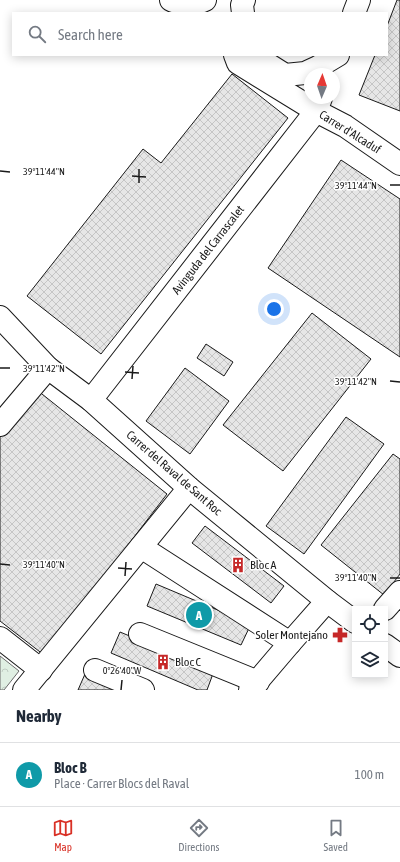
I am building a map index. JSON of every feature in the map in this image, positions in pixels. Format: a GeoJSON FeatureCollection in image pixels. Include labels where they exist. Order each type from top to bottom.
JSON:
{"type":"FeatureCollection","features":[{"type":"Feature","properties":{"kind":"street"},"geometry":{"type":"LineString","coordinates":[[171,0],[176,3],[200,3],[205,0]]}},
{"type":"Feature","properties":{"kind":"street"},"geometry":{"type":"LineString","coordinates":[[228,12],[230,0]]}},
{"type":"Feature","properties":{"kind":"street"},"geometry":{"type":"LineString","coordinates":[[243,12],[242,5],[244,0]]}},
{"type":"Feature","properties":{"kind":"street"},"geometry":{"type":"LineString","coordinates":[[354,12],[359,0]]}},
{"type":"Feature","properties":{"kind":"street"},"geometry":{"type":"LineString","coordinates":[[243,58],[255,56],[285,75],[305,73],[336,56]]}},
{"type":"Feature","properties":{"kind":"street"},"geometry":{"type":"LineString","coordinates":[[333,68],[338,56]]}},
{"type":"Feature","properties":{"kind":"street","name":"Carrer d'Alcaduf"},"geometry":{"type":"LineString","coordinates":[[243,58],[319,105],[345,126],[400,164]]}},
{"type":"Feature","properties":{"kind":"street","name":"Avinguda del Carrascalet"},"geometry":{"type":"LineString","coordinates":[[91,400],[319,105]]}},
{"type":"Feature","properties":{"kind":"street","name":"Carrer del Raval de Sant Roc"},"geometry":{"type":"LineString","coordinates":[[0,317],[48,368],[91,400],[189,488],[352,620]]}},
{"type":"Feature","properties":{"kind":"street"},"geometry":{"type":"LineString","coordinates":[[0,425],[48,368]]}},
{"type":"Feature","properties":{"kind":"street"},"geometry":{"type":"LineString","coordinates":[[24,690],[189,488]]}},
{"type":"Feature","properties":{"kind":"street"},"geometry":{"type":"LineString","coordinates":[[141,547],[290,643]]}},
{"type":"Feature","properties":{"kind":"street"},"geometry":{"type":"LineString","coordinates":[[388,606],[400,592]]}},
{"type":"Feature","properties":{"kind":"street"},"geometry":{"type":"LineString","coordinates":[[140,634],[254,686],[328,601]]}},
{"type":"Feature","properties":{"kind":"street"},"geometry":{"type":"LineString","coordinates":[[0,638],[41,670]]}},
{"type":"Feature","properties":{"kind":"street"},"geometry":{"type":"LineString","coordinates":[[388,647],[400,656]]}},
{"type":"Feature","properties":{"kind":"street"},"geometry":{"type":"LineString","coordinates":[[94,670],[142,690]]}},
{"type":"Feature","properties":{"kind":"green space"},"geometry":{"type":"Polygon","coordinates":[[[0,656],[19,671],[4,690],[0,690],[0,656]]]}},
{"type":"Feature","properties":{"kind":"building"},"geometry":{"type":"Polygon","coordinates":[[[397,0],[400,0],[400,111],[359,95],[375,56],[388,56],[388,23],[397,0]]]}},
{"type":"Feature","properties":{"kind":"building"},"geometry":{"type":"Polygon","coordinates":[[[232,74],[288,118],[101,354],[27,296],[143,149],[161,163],[232,74]]]}},
{"type":"Feature","properties":{"kind":"building"},"geometry":{"type":"Polygon","coordinates":[[[341,160],[400,199],[400,357],[268,268],[341,160]]]}},
{"type":"Feature","properties":{"kind":"building"},"geometry":{"type":"Polygon","coordinates":[[[312,313],[371,359],[283,471],[223,425],[312,313]]]}},
{"type":"Feature","properties":{"kind":"building"},"geometry":{"type":"Polygon","coordinates":[[[206,344],[233,362],[224,376],[197,358],[206,344]]]}},
{"type":"Feature","properties":{"kind":"building"},"geometry":{"type":"Polygon","coordinates":[[[185,368],[229,401],[190,454],[146,421],[185,368]]]}},
{"type":"Feature","properties":{"kind":"building"},"geometry":{"type":"Polygon","coordinates":[[[37,390],[167,494],[44,655],[0,621],[0,437],[37,390]]]}},
{"type":"Feature","properties":{"kind":"building"},"geometry":{"type":"Polygon","coordinates":[[[346,417],[384,444],[304,554],[266,526],[346,417]]]}},
{"type":"Feature","properties":{"kind":"building"},"geometry":{"type":"Polygon","coordinates":[[[393,454],[400,459],[400,574],[384,595],[321,545],[393,454]]]}},
{"type":"Feature","properties":{"kind":"building","name":"Bloc A"},"geometry":{"type":"Polygon","coordinates":[[[205,526],[284,586],[271,603],[192,543],[205,526]]]}},
{"type":"Feature","properties":{"kind":"building"},"geometry":{"type":"Polygon","coordinates":[[[156,584],[251,624],[241,645],[147,606],[156,584]]]}},
{"type":"Feature","properties":{"kind":"building","name":"Bloc C"},"geometry":{"type":"Polygon","coordinates":[[[120,632],[214,671],[207,690],[198,690],[111,653],[120,632]]]}},
{"type":"Feature","properties":{"kind":"building"},"geometry":{"type":"Polygon","coordinates":[[[85,674],[123,690],[78,690],[85,674]]]}},
{"type":"Feature","properties":{"kind":"place","name":"Bloc A"},"geometry":{"type":"Point","coordinates":[238,565]}},
{"type":"Feature","properties":{"kind":"place","name":"Bloc B"},"geometry":{"type":"Point","coordinates":[199,615]}},
{"type":"Feature","properties":{"kind":"place","name":"Soler Montejano"},"geometry":{"type":"Point","coordinates":[340,635]}},
{"type":"Feature","properties":{"kind":"place","name":"Bloc C"},"geometry":{"type":"Point","coordinates":[163,662]}}]}
